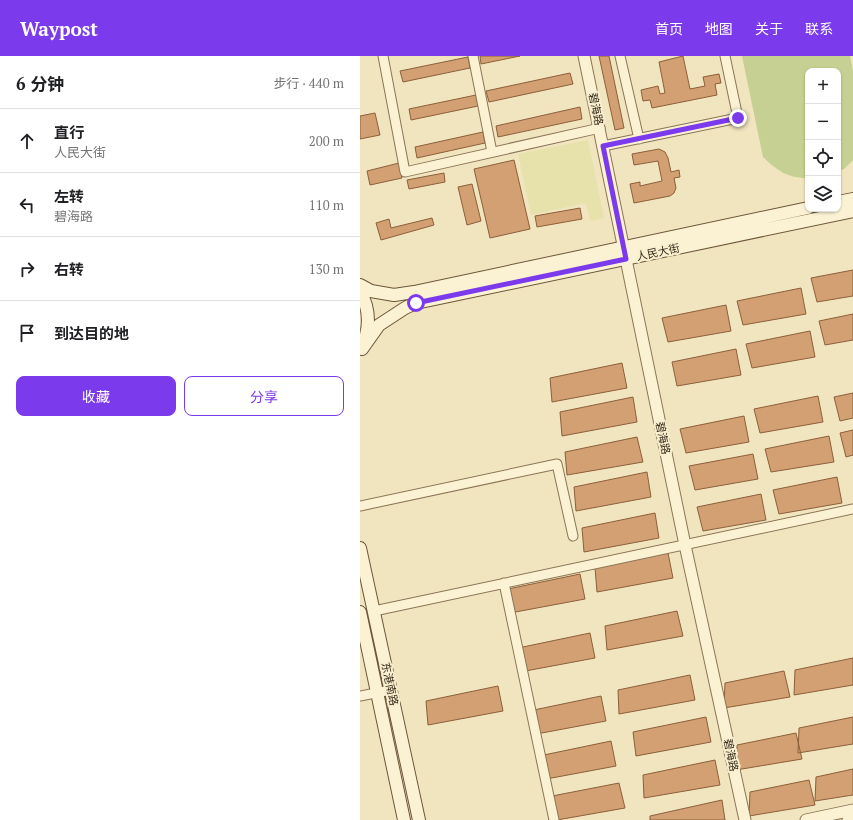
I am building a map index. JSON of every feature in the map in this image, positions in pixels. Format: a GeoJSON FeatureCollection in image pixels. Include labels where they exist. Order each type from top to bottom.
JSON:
{"type":"FeatureCollection","features":[{"type":"Feature","properties":{"kind":"main road"},"geometry":{"type":"LineString","coordinates":[[841,201],[853,199]]}},
{"type":"Feature","properties":{"kind":"main road","name":"人民大街"},"geometry":{"type":"LineString","coordinates":[[625,253],[805,209]]}},
{"type":"Feature","properties":{"kind":"main road","name":"人民大街"},"geometry":{"type":"LineString","coordinates":[[415,298],[625,253],[853,211]]}},
{"type":"Feature","properties":{"kind":"main road"},"geometry":{"type":"LineString","coordinates":[[360,285],[371,291],[415,298]]}},
{"type":"Feature","properties":{"kind":"main road"},"geometry":{"type":"LineString","coordinates":[[360,291],[364,297],[368,314],[368,331],[361,351]]}},
{"type":"Feature","properties":{"kind":"main road"},"geometry":{"type":"LineString","coordinates":[[361,351],[379,325],[405,308],[415,298]]}},
{"type":"Feature","properties":{"kind":"main road","name":"东港南路"},"geometry":{"type":"LineString","coordinates":[[360,548],[419,820]]}},
{"type":"Feature","properties":{"kind":"main road","name":"东港南路"},"geometry":{"type":"LineString","coordinates":[[360,612],[404,820]]}},
{"type":"Feature","properties":{"kind":"street"},"geometry":{"type":"LineString","coordinates":[[383,56],[405,172],[600,128]]}},
{"type":"Feature","properties":{"kind":"street"},"geometry":{"type":"LineString","coordinates":[[473,56],[492,152]]}},
{"type":"Feature","properties":{"kind":"street","name":"碧海路"},"geometry":{"type":"LineString","coordinates":[[584,56],[685,545],[745,820]]}},
{"type":"Feature","properties":{"kind":"street"},"geometry":{"type":"LineString","coordinates":[[620,56],[639,139]]}},
{"type":"Feature","properties":{"kind":"street"},"geometry":{"type":"LineString","coordinates":[[603,146],[738,118],[725,56]]}},
{"type":"Feature","properties":{"kind":"street"},"geometry":{"type":"LineString","coordinates":[[360,506],[557,464],[573,536]]}},
{"type":"Feature","properties":{"kind":"street"},"geometry":{"type":"LineString","coordinates":[[374,611],[853,509]]}},
{"type":"Feature","properties":{"kind":"street"},"geometry":{"type":"LineString","coordinates":[[504,583],[554,820]]}},
{"type":"Feature","properties":{"kind":"street"},"geometry":{"type":"LineString","coordinates":[[360,696],[391,690]]}},
{"type":"Feature","properties":{"kind":"street"},"geometry":{"type":"LineString","coordinates":[[806,820],[853,810]]}},
{"type":"Feature","properties":{"kind":"street"},"geometry":{"type":"LineString","coordinates":[[848,820],[853,819]]}},
{"type":"Feature","properties":{"kind":"shaded area"},"geometry":{"type":"Polygon","coordinates":[[[588,140],[604,218],[590,221],[586,203],[531,215],[518,154],[588,140]]]}},
{"type":"Feature","properties":{"kind":"green space"},"geometry":{"type":"Polygon","coordinates":[[[742,56],[850,56],[853,71],[853,160],[841,170],[841,68],[805,68],[805,178],[794,177],[783,173],[763,157],[742,56]]]}},
{"type":"Feature","properties":{"kind":"building"},"geometry":{"type":"Polygon","coordinates":[[[480,56],[520,56],[481,64],[480,56]]]}},
{"type":"Feature","properties":{"kind":"building"},"geometry":{"type":"Polygon","coordinates":[[[599,56],[609,56],[624,128],[615,130],[599,56]]]}},
{"type":"Feature","properties":{"kind":"building"},"geometry":{"type":"Polygon","coordinates":[[[683,56],[690,89],[705,86],[703,77],[719,74],[721,83],[715,84],[717,95],[652,108],[650,100],[643,101],[641,90],[658,86],[660,94],[665,93],[659,62],[683,56]]]}},
{"type":"Feature","properties":{"kind":"building"},"geometry":{"type":"Polygon","coordinates":[[[468,57],[470,68],[403,82],[400,71],[468,57]]]}},
{"type":"Feature","properties":{"kind":"building"},"geometry":{"type":"Polygon","coordinates":[[[570,73],[573,84],[489,102],[486,91],[570,73]]]}},
{"type":"Feature","properties":{"kind":"building"},"geometry":{"type":"Polygon","coordinates":[[[476,95],[478,106],[411,120],[409,109],[476,95]]]}},
{"type":"Feature","properties":{"kind":"building"},"geometry":{"type":"Polygon","coordinates":[[[580,107],[582,119],[498,137],[496,126],[580,107]]]}},
{"type":"Feature","properties":{"kind":"building"},"geometry":{"type":"Polygon","coordinates":[[[375,113],[380,135],[360,139],[360,116],[375,113]]]}},
{"type":"Feature","properties":{"kind":"building"},"geometry":{"type":"Polygon","coordinates":[[[483,132],[485,143],[417,158],[415,147],[483,132]]]}},
{"type":"Feature","properties":{"kind":"building"},"geometry":{"type":"Polygon","coordinates":[[[659,149],[665,152],[671,172],[679,170],[680,177],[674,178],[676,188],[674,193],[670,196],[634,203],[630,184],[640,182],[640,186],[662,181],[658,161],[634,165],[632,154],[659,149]]]}},
{"type":"Feature","properties":{"kind":"building"},"geometry":{"type":"Polygon","coordinates":[[[514,160],[530,229],[490,238],[474,169],[514,160]]]}},
{"type":"Feature","properties":{"kind":"building"},"geometry":{"type":"Polygon","coordinates":[[[399,163],[402,178],[370,185],[367,171],[399,163]]]}},
{"type":"Feature","properties":{"kind":"building"},"geometry":{"type":"Polygon","coordinates":[[[444,173],[445,182],[409,189],[407,180],[444,173]]]}},
{"type":"Feature","properties":{"kind":"building"},"geometry":{"type":"Polygon","coordinates":[[[472,184],[481,221],[467,225],[458,187],[472,184]]]}},
{"type":"Feature","properties":{"kind":"building"},"geometry":{"type":"Polygon","coordinates":[[[580,208],[582,219],[537,227],[535,216],[580,208]]]}},
{"type":"Feature","properties":{"kind":"building"},"geometry":{"type":"Polygon","coordinates":[[[432,218],[434,225],[381,240],[376,223],[389,219],[391,228],[432,218]]]}},
{"type":"Feature","properties":{"kind":"building"},"geometry":{"type":"Polygon","coordinates":[[[853,270],[853,296],[817,302],[811,278],[853,270]]]}},
{"type":"Feature","properties":{"kind":"building"},"geometry":{"type":"Polygon","coordinates":[[[801,288],[806,314],[743,325],[737,301],[801,288]]]}},
{"type":"Feature","properties":{"kind":"building"},"geometry":{"type":"Polygon","coordinates":[[[726,305],[731,331],[668,342],[662,318],[726,305]]]}},
{"type":"Feature","properties":{"kind":"building"},"geometry":{"type":"Polygon","coordinates":[[[853,314],[853,340],[825,345],[819,321],[853,314]]]}},
{"type":"Feature","properties":{"kind":"building"},"geometry":{"type":"Polygon","coordinates":[[[810,331],[815,357],[752,368],[746,344],[810,331]]]}},
{"type":"Feature","properties":{"kind":"building"},"geometry":{"type":"Polygon","coordinates":[[[736,349],[741,375],[677,386],[672,362],[736,349]]]}},
{"type":"Feature","properties":{"kind":"building"},"geometry":{"type":"Polygon","coordinates":[[[622,363],[627,388],[552,402],[550,378],[622,363]]]}},
{"type":"Feature","properties":{"kind":"building"},"geometry":{"type":"Polygon","coordinates":[[[853,393],[853,418],[840,421],[834,397],[853,393]]]}},
{"type":"Feature","properties":{"kind":"building"},"geometry":{"type":"Polygon","coordinates":[[[818,396],[823,422],[760,433],[754,409],[818,396]]]}},
{"type":"Feature","properties":{"kind":"building"},"geometry":{"type":"Polygon","coordinates":[[[633,397],[637,422],[562,436],[560,412],[633,397]]]}},
{"type":"Feature","properties":{"kind":"building"},"geometry":{"type":"Polygon","coordinates":[[[744,416],[749,442],[686,453],[680,429],[744,416]]]}},
{"type":"Feature","properties":{"kind":"building"},"geometry":{"type":"Polygon","coordinates":[[[853,430],[853,455],[846,457],[840,433],[853,430]]]}},
{"type":"Feature","properties":{"kind":"building"},"geometry":{"type":"Polygon","coordinates":[[[829,436],[834,462],[771,472],[765,449],[829,436]]]}},
{"type":"Feature","properties":{"kind":"building"},"geometry":{"type":"Polygon","coordinates":[[[637,437],[643,462],[567,475],[565,452],[637,437]]]}},
{"type":"Feature","properties":{"kind":"building"},"geometry":{"type":"Polygon","coordinates":[[[753,454],[758,479],[695,490],[689,466],[753,454]]]}},
{"type":"Feature","properties":{"kind":"building"},"geometry":{"type":"Polygon","coordinates":[[[647,472],[651,497],[576,511],[574,487],[647,472]]]}},
{"type":"Feature","properties":{"kind":"building"},"geometry":{"type":"Polygon","coordinates":[[[837,477],[842,503],[779,514],[773,490],[837,477]]]}},
{"type":"Feature","properties":{"kind":"building"},"geometry":{"type":"Polygon","coordinates":[[[761,494],[766,520],[703,531],[697,507],[761,494]]]}},
{"type":"Feature","properties":{"kind":"building"},"geometry":{"type":"Polygon","coordinates":[[[655,513],[659,538],[584,552],[582,528],[655,513]]]}},
{"type":"Feature","properties":{"kind":"building"},"geometry":{"type":"Polygon","coordinates":[[[668,553],[673,578],[597,592],[595,568],[668,553]]]}},
{"type":"Feature","properties":{"kind":"building"},"geometry":{"type":"Polygon","coordinates":[[[580,574],[585,599],[510,613],[508,589],[580,574]]]}},
{"type":"Feature","properties":{"kind":"building"},"geometry":{"type":"Polygon","coordinates":[[[677,611],[683,636],[607,650],[605,626],[677,611]]]}},
{"type":"Feature","properties":{"kind":"building"},"geometry":{"type":"Polygon","coordinates":[[[590,633],[595,658],[520,672],[518,648],[590,633]]]}},
{"type":"Feature","properties":{"kind":"building"},"geometry":{"type":"Polygon","coordinates":[[[853,658],[853,685],[794,695],[795,670],[853,658]]]}},
{"type":"Feature","properties":{"kind":"building"},"geometry":{"type":"Polygon","coordinates":[[[784,671],[790,697],[724,708],[725,683],[784,671]]]}},
{"type":"Feature","properties":{"kind":"building"},"geometry":{"type":"Polygon","coordinates":[[[690,675],[695,700],[619,714],[618,690],[690,675]]]}},
{"type":"Feature","properties":{"kind":"building"},"geometry":{"type":"Polygon","coordinates":[[[498,686],[503,711],[428,725],[426,701],[498,686]]]}},
{"type":"Feature","properties":{"kind":"building"},"geometry":{"type":"Polygon","coordinates":[[[601,696],[606,721],[531,735],[529,711],[601,696]]]}},
{"type":"Feature","properties":{"kind":"building"},"geometry":{"type":"Polygon","coordinates":[[[706,717],[711,742],[636,756],[633,732],[706,717]]]}},
{"type":"Feature","properties":{"kind":"building"},"geometry":{"type":"Polygon","coordinates":[[[853,717],[853,744],[798,753],[799,728],[853,717]]]}},
{"type":"Feature","properties":{"kind":"building"},"geometry":{"type":"Polygon","coordinates":[[[796,733],[802,759],[736,770],[737,745],[796,733]]]}},
{"type":"Feature","properties":{"kind":"building"},"geometry":{"type":"Polygon","coordinates":[[[611,741],[616,766],[541,780],[539,756],[611,741]]]}},
{"type":"Feature","properties":{"kind":"building"},"geometry":{"type":"Polygon","coordinates":[[[715,760],[720,785],[644,798],[643,775],[715,760]]]}},
{"type":"Feature","properties":{"kind":"building"},"geometry":{"type":"Polygon","coordinates":[[[853,769],[853,795],[815,801],[816,777],[853,769]]]}},
{"type":"Feature","properties":{"kind":"building"},"geometry":{"type":"Polygon","coordinates":[[[809,780],[815,805],[749,816],[750,792],[809,780]]]}},
{"type":"Feature","properties":{"kind":"building"},"geometry":{"type":"Polygon","coordinates":[[[619,783],[625,808],[557,820],[549,820],[547,797],[619,783]]]}},
{"type":"Feature","properties":{"kind":"building"},"geometry":{"type":"Polygon","coordinates":[[[722,800],[725,820],[650,820],[650,816],[722,800]]]}},
{"type":"Feature","properties":{"kind":"route"},"geometry":{"type":"LineString","coordinates":[[416,303],[626,259],[603,146],[738,118]]}}]}
